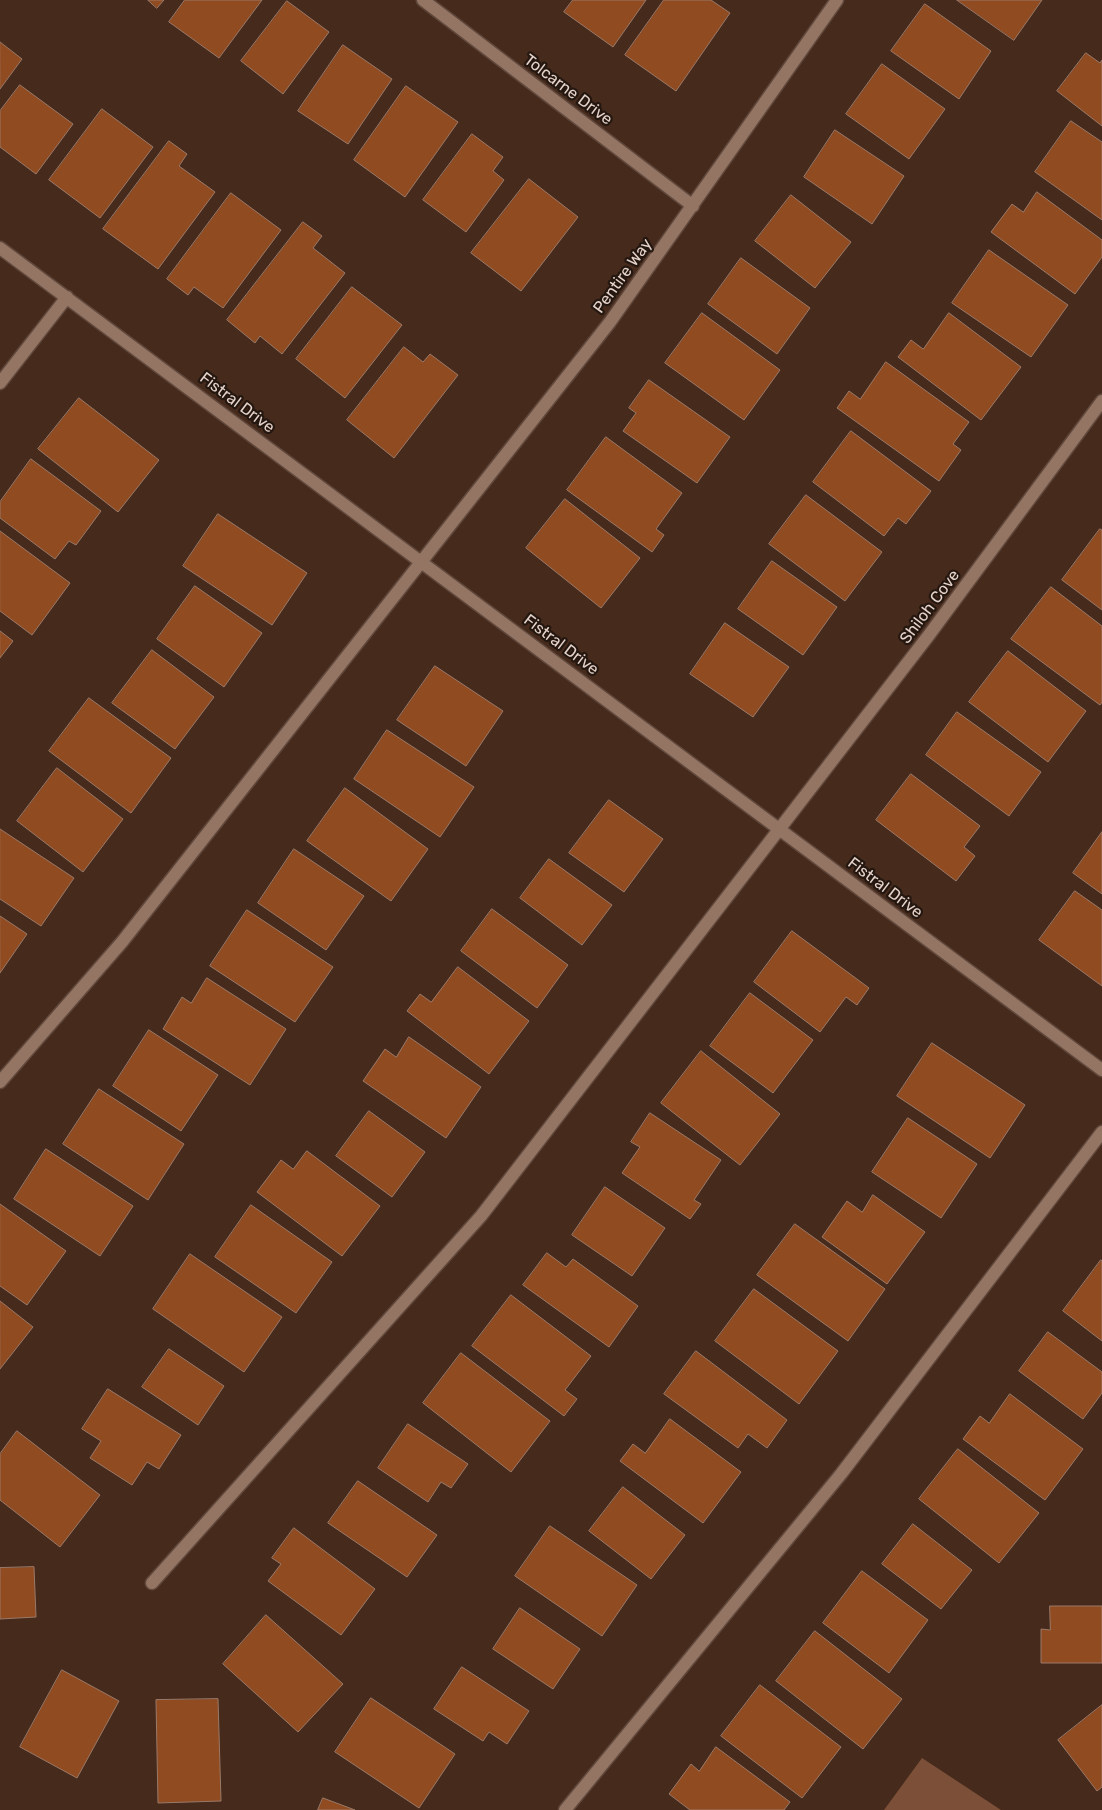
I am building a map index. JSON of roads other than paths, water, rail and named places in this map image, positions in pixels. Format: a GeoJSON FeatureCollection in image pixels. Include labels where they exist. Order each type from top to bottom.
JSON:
{"type":"FeatureCollection","features":[{"type":"Feature","properties":{"kind":"street","name":"Tolcarne Drive"},"geometry":{"type":"LineString","coordinates":[[423,0],[693,206]]}},
{"type":"Feature","properties":{"kind":"street","name":"Pentire Way"},"geometry":{"type":"LineString","coordinates":[[0,1082],[122,942],[610,322],[837,0]]}},
{"type":"Feature","properties":{"kind":"street","name":"Fistral Drive"},"geometry":{"type":"LineString","coordinates":[[0,248],[1102,1070]]}},
{"type":"Feature","properties":{"kind":"street"},"geometry":{"type":"LineString","coordinates":[[0,383],[67,297]]}},
{"type":"Feature","properties":{"kind":"street","name":"Shiloh Cove"},"geometry":{"type":"LineString","coordinates":[[152,1583],[481,1216],[941,620],[1102,400]]}},
{"type":"Feature","properties":{"kind":"street"},"geometry":{"type":"LineString","coordinates":[[564,1810],[840,1474],[1102,1132]]}}]}
